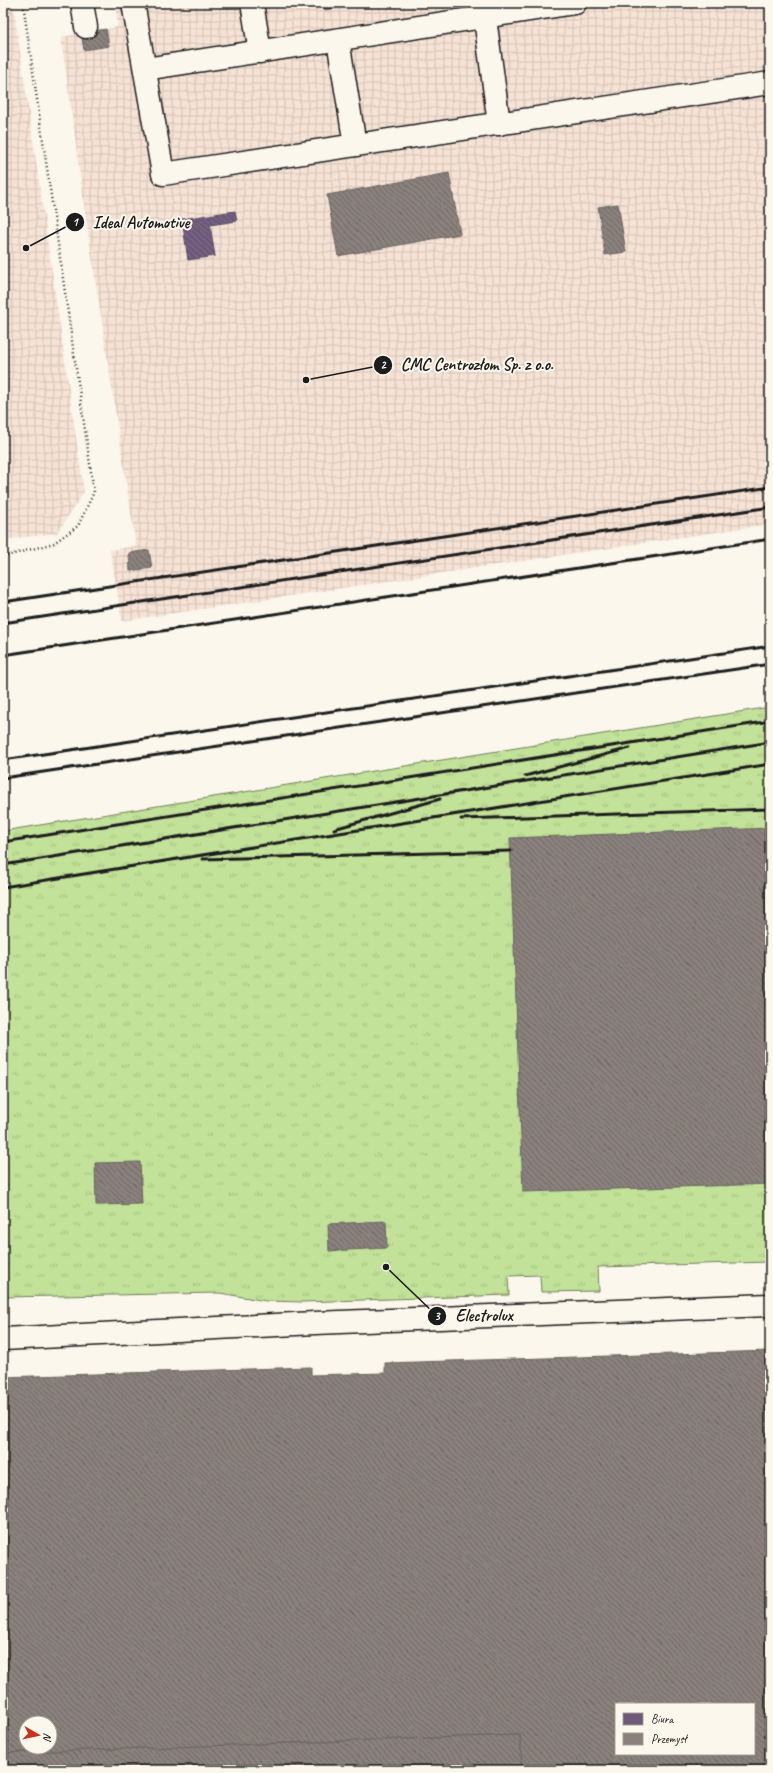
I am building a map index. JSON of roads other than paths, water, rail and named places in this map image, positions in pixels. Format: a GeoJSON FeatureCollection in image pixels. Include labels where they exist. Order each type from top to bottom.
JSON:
{"type":"FeatureCollection","features":[{"type":"Feature","properties":{"kind":"lane"},"geometry":{"type":"LineString","coordinates":[[82,3],[86,27]]}},
{"type":"Feature","properties":{"kind":"lane"},"geometry":{"type":"LineString","coordinates":[[133,3],[163,174],[770,83]]}},
{"type":"Feature","properties":{"kind":"lane"},"geometry":{"type":"LineString","coordinates":[[252,3],[260,52]]}},
{"type":"Feature","properties":{"kind":"lane"},"geometry":{"type":"LineString","coordinates":[[145,70],[338,40],[484,10],[575,3]]}},
{"type":"Feature","properties":{"kind":"lane"},"geometry":{"type":"LineString","coordinates":[[484,10],[499,124]]}},
{"type":"Feature","properties":{"kind":"lane"},"geometry":{"type":"LineString","coordinates":[[338,40],[355,146]]}},
{"type":"Feature","properties":{"kind":"lane"},"geometry":{"type":"LineString","coordinates":[[3,1339],[314,1323],[770,1305]]}},
{"type":"Feature","properties":{"kind":"railway"},"geometry":{"type":"LineString","coordinates":[[3,602],[770,487]]}},
{"type":"Feature","properties":{"kind":"railway"},"geometry":{"type":"LineString","coordinates":[[3,623],[770,507]]}},
{"type":"Feature","properties":{"kind":"railway"},"geometry":{"type":"LineString","coordinates":[[3,655],[770,539]]}},
{"type":"Feature","properties":{"kind":"railway"},"geometry":{"type":"LineString","coordinates":[[3,760],[770,646]]}},
{"type":"Feature","properties":{"kind":"railway"},"geometry":{"type":"LineString","coordinates":[[3,778],[770,664]]}},
{"type":"Feature","properties":{"kind":"railway"},"geometry":{"type":"LineString","coordinates":[[3,842],[770,721]]}},
{"type":"Feature","properties":{"kind":"railway"},"geometry":{"type":"LineString","coordinates":[[3,865],[770,742]]}},
{"type":"Feature","properties":{"kind":"railway"},"geometry":{"type":"LineString","coordinates":[[525,776],[630,748]]}},
{"type":"Feature","properties":{"kind":"railway"},"geometry":{"type":"LineString","coordinates":[[3,887],[770,764]]}},
{"type":"Feature","properties":{"kind":"railway"},"geometry":{"type":"LineString","coordinates":[[334,829],[440,799]]}},
{"type":"Feature","properties":{"kind":"railway"},"geometry":{"type":"LineString","coordinates":[[461,819],[770,809]]}},
{"type":"Feature","properties":{"kind":"railway"},"geometry":{"type":"LineString","coordinates":[[202,859],[511,851]]}},
{"type":"Feature","properties":{"kind":"place","name":"Ideal Automotive"},"geometry":{"type":"Point","coordinates":[26,248]}},
{"type":"Feature","properties":{"kind":"place","name":"CMC Centrozłom Sp. z o.o."},"geometry":{"type":"Point","coordinates":[306,380]}},
{"type":"Feature","properties":{"kind":"place","name":"Electrolux"},"geometry":{"type":"Point","coordinates":[386,1267]}}]}
